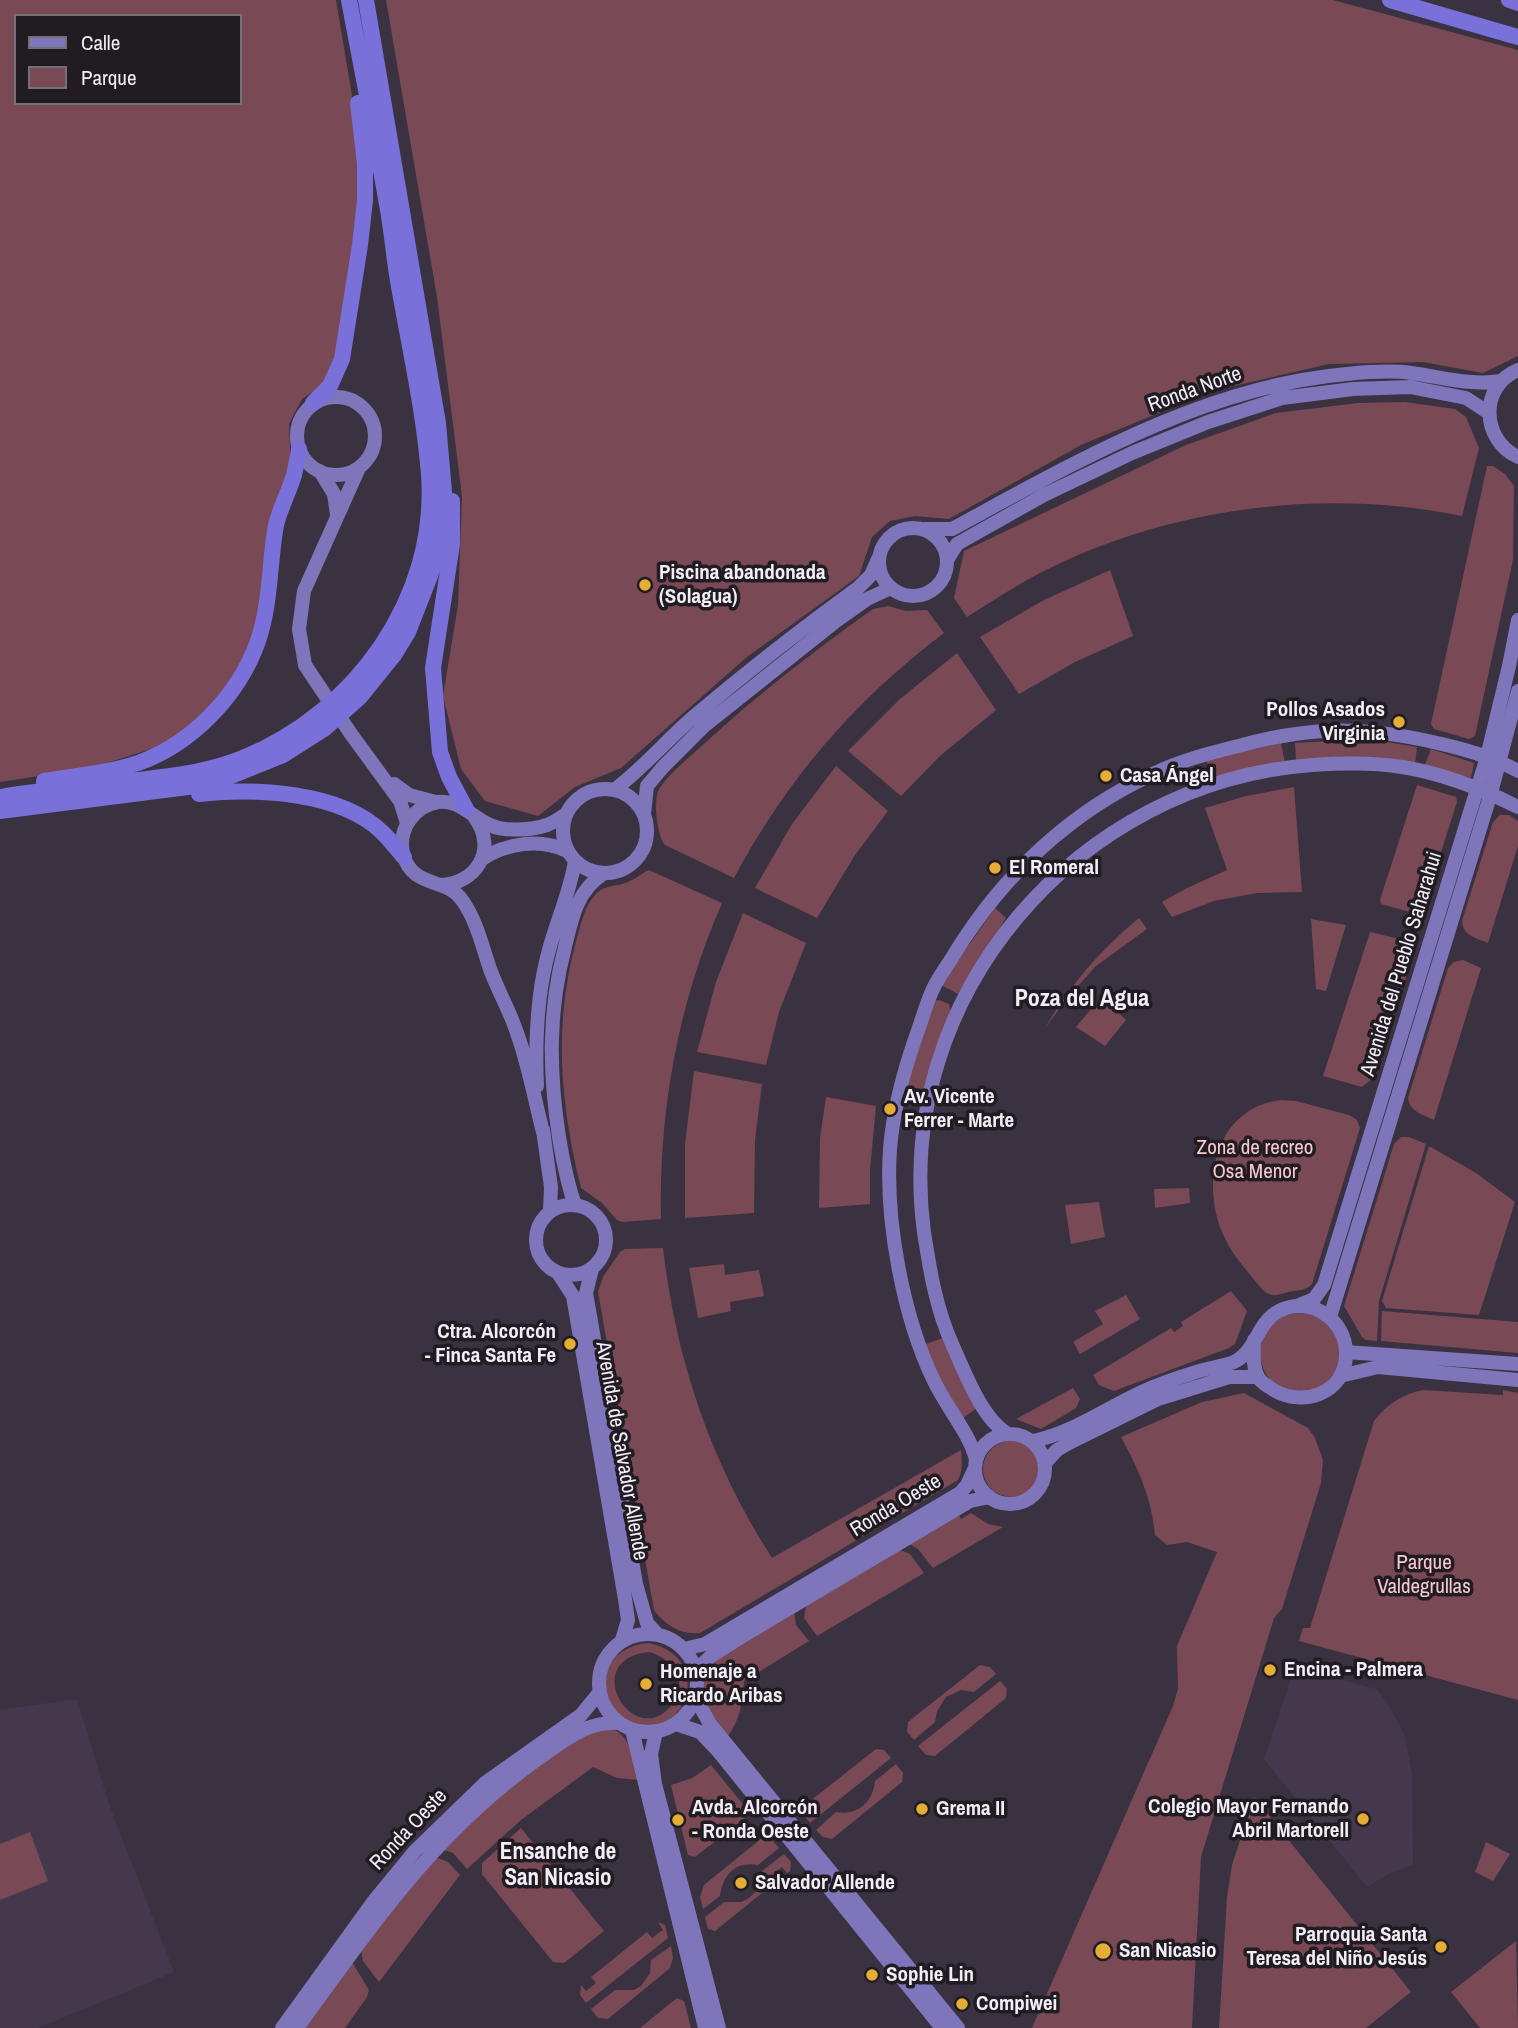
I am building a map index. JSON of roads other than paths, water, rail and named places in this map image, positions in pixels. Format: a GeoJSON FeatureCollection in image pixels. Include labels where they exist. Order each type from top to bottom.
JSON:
{"type":"FeatureCollection","features":[{"type":"Feature","properties":{"kind":"highway"},"geometry":{"type":"LineString","coordinates":[[313,403],[330,386],[342,359],[365,200],[365,164],[357,90],[343,0]]}},
{"type":"Feature","properties":{"kind":"highway"},"geometry":{"type":"LineString","coordinates":[[0,797],[207,769],[242,759],[279,741],[316,718],[367,667],[383,645],[411,589],[422,553],[429,478],[422,416],[388,212],[349,0]]}},
{"type":"Feature","properties":{"kind":"highway"},"geometry":{"type":"LineString","coordinates":[[0,810],[211,784],[283,755],[324,729],[360,697],[394,655],[420,605],[438,548],[444,492],[438,423],[366,0]]}},
{"type":"Feature","properties":{"kind":"highway"},"geometry":{"type":"LineString","coordinates":[[1390,0],[1518,37]]}},
{"type":"Feature","properties":{"kind":"highway"},"geometry":{"type":"LineString","coordinates":[[1509,0],[1518,3]]}},
{"type":"Feature","properties":{"kind":"highway"},"geometry":{"type":"LineString","coordinates":[[371,29],[383,72],[441,382],[451,475],[452,544],[433,668],[437,729],[440,752],[449,777],[470,812]]}},
{"type":"Feature","properties":{"kind":"highway"},"geometry":{"type":"LineString","coordinates":[[0,788],[105,771],[139,762],[172,746],[213,713],[236,687],[258,641],[270,585],[276,524],[294,475],[299,449]]}},
{"type":"Feature","properties":{"kind":"highway"},"geometry":{"type":"LineString","coordinates":[[76,801],[109,804],[235,790],[294,795],[324,801],[346,810],[380,831],[404,857]]}},
{"type":"Feature","properties":{"kind":"main road"},"geometry":{"type":"LineString","coordinates":[[1517,458],[1503,447],[1494,435],[1489,413],[1493,393],[1501,381],[1518,370]]}},
{"type":"Feature","properties":{"kind":"main road","name":"Ronda Norte"},"geometry":{"type":"LineString","coordinates":[[925,530],[953,529],[1127,438],[1206,406],[1280,382],[1348,374],[1408,372],[1481,384],[1501,381]]}},
{"type":"Feature","properties":{"kind":"main road","name":"Ronda Norte"},"geometry":{"type":"LineString","coordinates":[[947,560],[957,544],[1044,495],[1132,453],[1208,422],[1282,398],[1353,389],[1410,387],[1466,398],[1489,413]]}},
{"type":"Feature","properties":{"kind":"main road"},"geometry":{"type":"LineString","coordinates":[[338,519],[334,494],[320,471],[304,458],[297,436],[304,412],[313,403],[337,396],[360,404],[368,413],[375,436],[368,459],[359,468],[345,495],[338,519],[304,591],[299,629],[305,665],[400,801],[407,823]]}},
{"type":"Feature","properties":{"kind":"main road"},"geometry":{"type":"LineString","coordinates":[[320,471],[333,475],[359,468]]}},
{"type":"Feature","properties":{"kind":"main road"},"geometry":{"type":"LineString","coordinates":[[614,790],[637,773],[705,708],[858,588],[871,575],[886,540],[894,533],[914,527],[925,530],[940,541],[947,560],[943,578],[930,591],[910,596],[891,588],[884,580],[878,559]]}},
{"type":"Feature","properties":{"kind":"main road"},"geometry":{"type":"LineString","coordinates":[[438,802],[415,813],[407,823],[401,846],[409,868],[428,883],[440,885],[460,882],[470,876],[482,859],[496,850],[513,845],[553,844],[583,868],[603,874],[628,867],[638,858],[646,843],[648,833],[644,814],[647,786],[663,767],[704,726],[836,621],[867,599],[891,588]]}},
{"type":"Feature","properties":{"kind":"main road","name":"Avenida del Pueblo Saharahui"},"geometry":{"type":"LineString","coordinates":[[1493,759],[1518,620]]}},
{"type":"Feature","properties":{"kind":"main road","name":"Avenida del Pueblo Saharahui"},"geometry":{"type":"LineString","coordinates":[[1330,1317],[1493,759],[1518,691]]}},
{"type":"Feature","properties":{"kind":"main road"},"geometry":{"type":"LineString","coordinates":[[1033,1441],[1041,1451],[1045,1463],[1043,1480],[1033,1495],[1021,1502],[1008,1504],[984,1493],[977,1482],[970,1443],[934,1382],[911,1320],[891,1217],[890,1149],[901,1079],[933,989],[976,919],[1013,875],[1056,834],[1084,813],[1153,773],[1189,759],[1298,733],[1354,729],[1410,736],[1493,759],[1518,771]]}},
{"type":"Feature","properties":{"kind":"main road"},"geometry":{"type":"LineString","coordinates":[[1254,1340],[1253,1360],[1258,1377],[1279,1394],[1297,1399],[1316,1396],[1340,1376],[1345,1365],[1343,1335],[1330,1317],[1320,1310],[1297,1306],[1282,1309],[1269,1317],[1236,1361],[1151,1388],[1052,1438],[1033,1441],[1008,1434],[997,1427],[981,1402],[942,1320],[930,1272],[921,1194],[921,1147],[930,1091],[961,1003],[993,946],[1025,907],[1067,865],[1146,812],[1212,786],[1254,773],[1352,763],[1404,767],[1484,790],[1518,807]]}},
{"type":"Feature","properties":{"kind":"main road"},"geometry":{"type":"LineString","coordinates":[[384,777],[409,796],[448,802],[502,831],[547,825],[566,814],[580,796],[591,791],[614,790],[626,794],[637,803],[644,814]]}},
{"type":"Feature","properties":{"kind":"main road","name":"Avenida del Pueblo Saharahui"},"geometry":{"type":"LineString","coordinates":[[1297,1306],[1314,1299],[1324,1284],[1484,790]]}},
{"type":"Feature","properties":{"kind":"main road"},"geometry":{"type":"LineString","coordinates":[[470,812],[480,824],[484,836],[482,859]]}},
{"type":"Feature","properties":{"kind":"main road"},"geometry":{"type":"LineString","coordinates":[[550,1211],[551,1187],[536,1072],[540,997],[548,953],[571,882],[571,856],[563,839],[566,814]]}},
{"type":"Feature","properties":{"kind":"main road"},"geometry":{"type":"LineString","coordinates":[[575,1205],[567,1183],[551,1082],[552,1025],[559,968],[573,915],[579,898],[589,884],[603,874]]}},
{"type":"Feature","properties":{"kind":"main road"},"geometry":{"type":"LineString","coordinates":[[440,885],[460,897],[472,916],[491,971],[518,1034],[544,1136]]}},
{"type":"Feature","properties":{"kind":"main road"},"geometry":{"type":"LineString","coordinates":[[562,1205],[575,1205],[593,1212],[604,1228],[606,1243],[604,1253],[592,1269],[569,1276],[558,1273],[541,1259],[535,1238],[542,1218],[550,1211],[562,1205]]}},
{"type":"Feature","properties":{"kind":"main road","name":"Avenida de Salvador Allende"},"geometry":{"type":"LineString","coordinates":[[592,1269],[586,1293],[636,1584],[647,1623],[657,1634]]}},
{"type":"Feature","properties":{"kind":"main road","name":"Avenida de Salvador Allende"},"geometry":{"type":"LineString","coordinates":[[558,1273],[573,1296],[576,1312],[628,1620],[622,1640]]}},
{"type":"Feature","properties":{"kind":"main road"},"geometry":{"type":"LineString","coordinates":[[1346,1352],[1518,1364]]}},
{"type":"Feature","properties":{"kind":"main road"},"geometry":{"type":"LineString","coordinates":[[1340,1376],[1378,1367],[1518,1380]]}},
{"type":"Feature","properties":{"kind":"main road"},"geometry":{"type":"LineString","coordinates":[[1045,1463],[1057,1450],[1069,1443],[1158,1399],[1229,1377],[1258,1377]]}},
{"type":"Feature","properties":{"kind":"main road"},"geometry":{"type":"LineString","coordinates":[[975,1465],[981,1449],[989,1440],[1008,1434]]}},
{"type":"Feature","properties":{"kind":"main road","name":"Ronda Oeste"},"geometry":{"type":"LineString","coordinates":[[684,1649],[705,1644],[960,1493],[967,1485],[975,1465]]}},
{"type":"Feature","properties":{"kind":"main road","name":"Ronda Oeste"},"geometry":{"type":"LineString","coordinates":[[696,1670],[711,1656],[741,1637],[970,1501],[990,1497]]}},
{"type":"Feature","properties":{"kind":"main road"},"geometry":{"type":"LineString","coordinates":[[625,1726],[656,1732],[676,1724],[688,1712],[695,1697],[696,1670],[684,1649],[667,1637],[645,1633],[622,1640],[610,1650],[602,1663],[598,1678],[599,1693],[603,1705],[625,1726],[705,2028]]}},
{"type":"Feature","properties":{"kind":"main road","name":"Ronda Oeste"},"geometry":{"type":"LineString","coordinates":[[282,2028],[415,1850],[485,1783],[587,1710],[599,1693]]}},
{"type":"Feature","properties":{"kind":"main road"},"geometry":{"type":"LineString","coordinates":[[695,1697],[710,1724],[958,2028]]}},
{"type":"Feature","properties":{"kind":"main road","name":"Ronda Oeste"},"geometry":{"type":"LineString","coordinates":[[298,2028],[389,1903],[454,1829],[490,1796],[563,1741],[587,1727],[604,1722],[625,1726]]}},
{"type":"Feature","properties":{"kind":"main road"},"geometry":{"type":"LineString","coordinates":[[676,1724],[700,1731],[719,1752],[942,2028]]}},
{"type":"Feature","properties":{"kind":"main road"},"geometry":{"type":"LineString","coordinates":[[656,1732],[651,1754],[655,1784],[719,2028]]}},
{"type":"Feature","properties":{"kind":"place","name":"Piscina abandonada (Solagua)"},"geometry":{"type":"Point","coordinates":[645,585]}},
{"type":"Feature","properties":{"kind":"place","name":"Pollos Asados Virginia"},"geometry":{"type":"Point","coordinates":[1399,722]}},
{"type":"Feature","properties":{"kind":"place","name":"Casa Ángel"},"geometry":{"type":"Point","coordinates":[1106,776]}},
{"type":"Feature","properties":{"kind":"place","name":"El Romeral"},"geometry":{"type":"Point","coordinates":[995,868]}},
{"type":"Feature","properties":{"kind":"place","name":"Av. Vicente Ferrer - Marte"},"geometry":{"type":"Point","coordinates":[890,1109]}},
{"type":"Feature","properties":{"kind":"place","name":"Ctra. Alcorcón - Finca Santa Fe"},"geometry":{"type":"Point","coordinates":[570,1344]}},
{"type":"Feature","properties":{"kind":"place","name":"Encina - Palmera"},"geometry":{"type":"Point","coordinates":[1270,1670]}},
{"type":"Feature","properties":{"kind":"place","name":"Homenaje a Ricardo Aribas"},"geometry":{"type":"Point","coordinates":[646,1684]}},
{"type":"Feature","properties":{"kind":"place","name":"Grema II"},"geometry":{"type":"Point","coordinates":[922,1809]}},
{"type":"Feature","properties":{"kind":"place","name":"Colegio Mayor Fernando Abril Martorell"},"geometry":{"type":"Point","coordinates":[1363,1819]}},
{"type":"Feature","properties":{"kind":"place","name":"Avda. Alcorcón - Ronda Oeste"},"geometry":{"type":"Point","coordinates":[678,1820]}},
{"type":"Feature","properties":{"kind":"place","name":"Salvador Allende"},"geometry":{"type":"Point","coordinates":[741,1883]}},
{"type":"Feature","properties":{"kind":"place","name":"Parroquia Santa Teresa del Niño Jesús"},"geometry":{"type":"Point","coordinates":[1441,1947]}},
{"type":"Feature","properties":{"kind":"place","name":"San Nicasio"},"geometry":{"type":"Point","coordinates":[1103,1951]}},
{"type":"Feature","properties":{"kind":"place","name":"Sophie Lin"},"geometry":{"type":"Point","coordinates":[872,1975]}},
{"type":"Feature","properties":{"kind":"place","name":"Compiwei"},"geometry":{"type":"Point","coordinates":[962,2004]}},
{"type":"Feature","properties":{"kind":"district","name":"Poza del Agua"},"geometry":{"type":"Point","coordinates":[1082,1000]}},
{"type":"Feature","properties":{"kind":"district","name":"Ensanche de San Nicasio"},"geometry":{"type":"Point","coordinates":[558,1866]}},
{"type":"Feature","properties":{"kind":"park label","name":"Zona de recreo Osa Menor"},"geometry":{"type":"Point","coordinates":[1255,1160]}},
{"type":"Feature","properties":{"kind":"park label","name":"Parque Valdegrullas"},"geometry":{"type":"Point","coordinates":[1424,1575]}}]}
